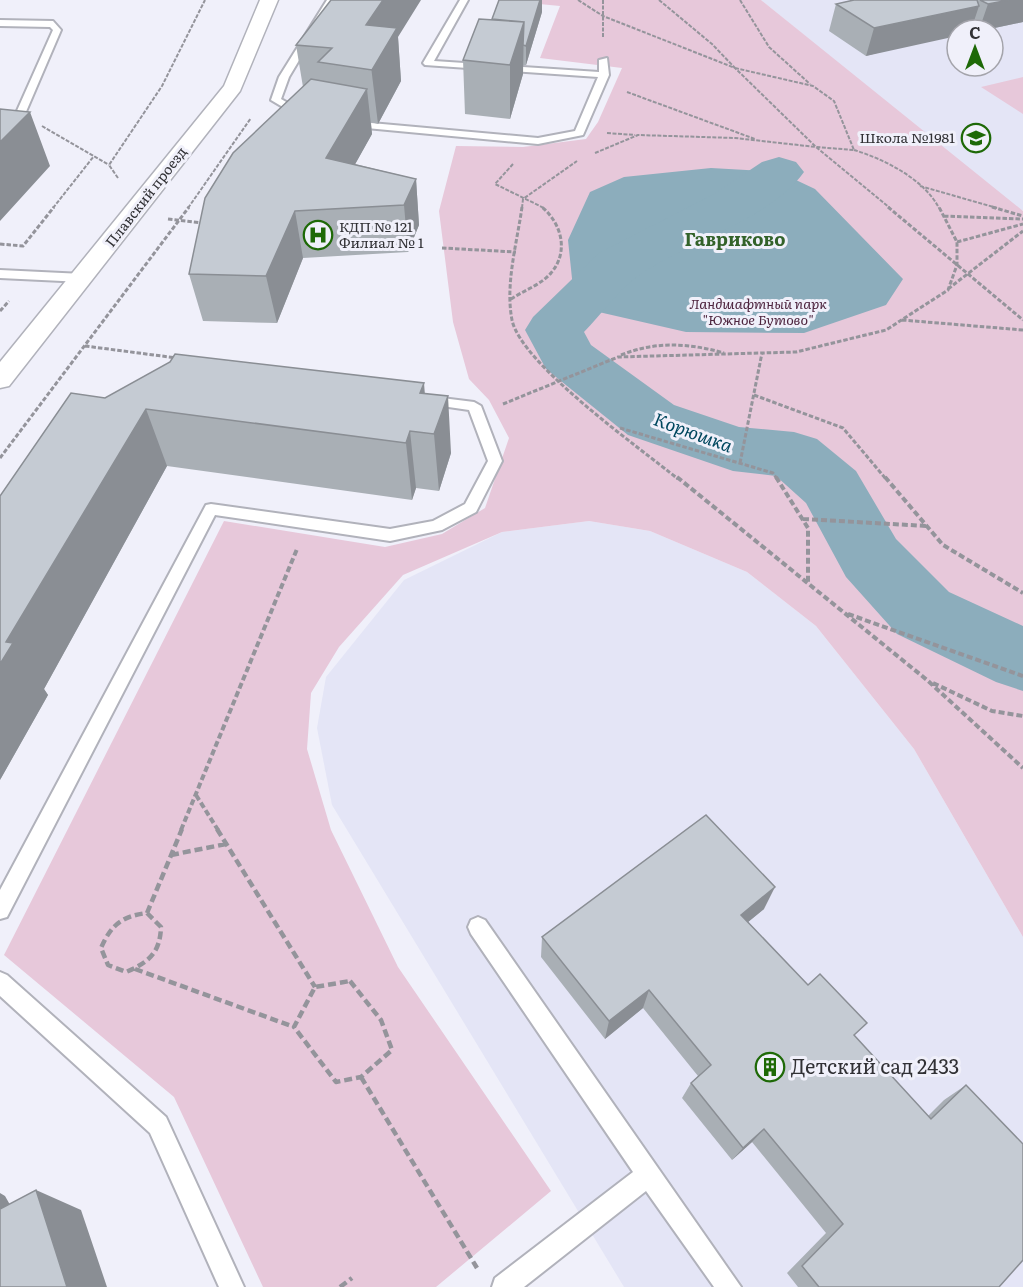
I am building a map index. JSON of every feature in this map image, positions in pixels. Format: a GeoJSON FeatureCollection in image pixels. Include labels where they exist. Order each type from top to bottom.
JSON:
{"type":"FeatureCollection","features":[{"type":"Feature","properties":{"kind":"street","name":"Плавский проезд"},"geometry":{"type":"LineString","coordinates":[[0,381],[233,87],[269,0]]}},
{"type":"Feature","properties":{"kind":"lane"},"geometry":{"type":"LineString","coordinates":[[314,118],[303,116],[276,100],[284,77],[331,0]]}},
{"type":"Feature","properties":{"kind":"lane"},"geometry":{"type":"LineString","coordinates":[[464,0],[428,63],[602,79]]}},
{"type":"Feature","properties":{"kind":"lane"},"geometry":{"type":"LineString","coordinates":[[0,23],[43,22],[53,24],[57,30],[20,114],[0,130]]}},
{"type":"Feature","properties":{"kind":"lane"},"geometry":{"type":"LineString","coordinates":[[335,122],[367,128],[538,141],[579,133],[602,79],[604,60]]}},
{"type":"Feature","properties":{"kind":"lane"},"geometry":{"type":"LineString","coordinates":[[0,274],[83,278]]}},
{"type":"Feature","properties":{"kind":"lane"},"geometry":{"type":"LineString","coordinates":[[0,910],[211,509],[390,535],[437,526],[471,508],[495,461],[474,406],[405,397]]}},
{"type":"Feature","properties":{"kind":"lane"},"geometry":{"type":"LineString","coordinates":[[478,927],[729,1287]]}},
{"type":"Feature","properties":{"kind":"lane"},"geometry":{"type":"LineString","coordinates":[[0,982],[158,1125],[232,1287]]}},
{"type":"Feature","properties":{"kind":"lane"},"geometry":{"type":"LineString","coordinates":[[504,1287],[586,1225],[648,1173]]}},
{"type":"Feature","properties":{"kind":"path"},"geometry":{"type":"LineString","coordinates":[[109,165],[144,118],[184,49],[205,0]]}},
{"type":"Feature","properties":{"kind":"path"},"geometry":{"type":"LineString","coordinates":[[578,0],[603,16],[735,68],[813,86]]}},
{"type":"Feature","properties":{"kind":"path"},"geometry":{"type":"LineString","coordinates":[[603,0],[604,60]]}},
{"type":"Feature","properties":{"kind":"path"},"geometry":{"type":"LineString","coordinates":[[659,0],[712,44],[816,147],[1023,320]]}},
{"type":"Feature","properties":{"kind":"path"},"geometry":{"type":"LineString","coordinates":[[740,0],[759,38],[773,56],[834,101],[853,142],[854,150]]}},
{"type":"Feature","properties":{"kind":"path"},"geometry":{"type":"LineString","coordinates":[[602,79],[762,141]]}},
{"type":"Feature","properties":{"kind":"path"},"geometry":{"type":"LineString","coordinates":[[20,114],[109,165],[118,178],[112,186]]}},
{"type":"Feature","properties":{"kind":"path"},"geometry":{"type":"LineString","coordinates":[[0,458],[180,220],[251,118]]}},
{"type":"Feature","properties":{"kind":"path"},"geometry":{"type":"LineString","coordinates":[[612,134],[762,141],[854,150],[880,158],[920,186],[937,204],[957,242],[957,265],[948,290]]}},
{"type":"Feature","properties":{"kind":"path"},"geometry":{"type":"LineString","coordinates":[[589,155],[638,135]]}},
{"type":"Feature","properties":{"kind":"path"},"geometry":{"type":"LineString","coordinates":[[511,299],[550,274],[563,251],[559,229],[544,208],[495,184],[538,141]]}},
{"type":"Feature","properties":{"kind":"path"},"geometry":{"type":"LineString","coordinates":[[0,244],[23,246],[94,156]]}},
{"type":"Feature","properties":{"kind":"path"},"geometry":{"type":"LineString","coordinates":[[579,159],[523,199],[511,299],[512,321],[530,354],[559,382],[927,680],[1023,768]]}},
{"type":"Feature","properties":{"kind":"path"},"geometry":{"type":"LineString","coordinates":[[920,186],[1023,217]]}},
{"type":"Feature","properties":{"kind":"path"},"geometry":{"type":"LineString","coordinates":[[943,216],[1023,217]]}},
{"type":"Feature","properties":{"kind":"path"},"geometry":{"type":"LineString","coordinates":[[190,221],[209,224]]}},
{"type":"Feature","properties":{"kind":"path"},"geometry":{"type":"LineString","coordinates":[[957,242],[1023,224]]}},
{"type":"Feature","properties":{"kind":"path"},"geometry":{"type":"LineString","coordinates":[[618,357],[762,353],[807,349],[886,330],[948,290],[1023,231]]}},
{"type":"Feature","properties":{"kind":"path"},"geometry":{"type":"LineString","coordinates":[[442,248],[516,252]]}},
{"type":"Feature","properties":{"kind":"path"},"geometry":{"type":"LineString","coordinates":[[0,311],[21,287],[41,276]]}},
{"type":"Feature","properties":{"kind":"path"},"geometry":{"type":"LineString","coordinates":[[902,320],[1023,330]]}},
{"type":"Feature","properties":{"kind":"path"},"geometry":{"type":"LineString","coordinates":[[535,392],[641,346],[671,341],[728,354]]}},
{"type":"Feature","properties":{"kind":"path"},"geometry":{"type":"LineString","coordinates":[[85,346],[176,357],[181,364]]}},
{"type":"Feature","properties":{"kind":"path"},"geometry":{"type":"LineString","coordinates":[[740,463],[762,353]]}},
{"type":"Feature","properties":{"kind":"path"},"geometry":{"type":"LineString","coordinates":[[754,395],[843,428],[943,545],[1023,593]]}},
{"type":"Feature","properties":{"kind":"path"},"geometry":{"type":"LineString","coordinates":[[616,427],[773,473],[808,528],[808,583]]}},
{"type":"Feature","properties":{"kind":"path"},"geometry":{"type":"LineString","coordinates":[[802,519],[928,526]]}},
{"type":"Feature","properties":{"kind":"path"},"geometry":{"type":"LineString","coordinates":[[147,913],[308,523]]}},
{"type":"Feature","properties":{"kind":"path"},"geometry":{"type":"LineString","coordinates":[[846,613],[1023,676]]}},
{"type":"Feature","properties":{"kind":"path"},"geometry":{"type":"LineString","coordinates":[[927,680],[992,711],[1023,716]]}},
{"type":"Feature","properties":{"kind":"path"},"geometry":{"type":"LineString","coordinates":[[196,794],[315,987]]}},
{"type":"Feature","properties":{"kind":"path"},"geometry":{"type":"LineString","coordinates":[[170,856],[226,843]]}},
{"type":"Feature","properties":{"kind":"path"},"geometry":{"type":"LineString","coordinates":[[147,913],[160,927],[161,946],[147,964],[126,972],[108,965],[101,948],[108,928],[127,915],[147,913]]}},
{"type":"Feature","properties":{"kind":"path"},"geometry":{"type":"LineString","coordinates":[[134,968],[294,1027],[336,1082],[361,1077],[392,1050],[381,1020],[350,981],[315,987]]}},
{"type":"Feature","properties":{"kind":"path"},"geometry":{"type":"LineString","coordinates":[[294,1027],[315,987]]}},
{"type":"Feature","properties":{"kind":"path"},"geometry":{"type":"LineString","coordinates":[[361,1077],[482,1277]]}},
{"type":"Feature","properties":{"kind":"path"},"geometry":{"type":"LineString","coordinates":[[340,1287],[352,1278]]}},
{"type":"Feature","properties":{"kind":"shaded area","name":"Школа №1981"},"geometry":{"type":"Polygon","coordinates":[[[761,0],[1023,0],[1023,210],[1019,211],[761,0]]]}},
{"type":"Feature","properties":{"kind":"shaded area"},"geometry":{"type":"Polygon","coordinates":[[[711,168],[779,172],[815,189],[903,279],[886,305],[804,333],[686,332],[590,310],[571,296],[573,288],[568,240],[590,192],[624,177],[711,168]]]}},
{"type":"Feature","properties":{"kind":"shaded area"},"geometry":{"type":"Polygon","coordinates":[[[589,521],[650,531],[747,572],[816,626],[914,749],[1023,937],[1023,1287],[624,1287],[332,805],[317,728],[326,677],[404,580],[502,532],[589,521]]]}},
{"type":"Feature","properties":{"kind":"green space","name":"Ландшафтный парк \"Южное Бутово\""},"geometry":{"type":"Polygon","coordinates":[[[497,0],[761,0],[1023,211],[1023,937],[914,749],[816,626],[747,572],[650,531],[589,521],[502,532],[403,575],[339,647],[311,693],[307,749],[331,830],[398,967],[551,1191],[436,1287],[263,1287],[174,1097],[4,955],[224,521],[385,547],[442,534],[485,508],[509,438],[489,400],[469,379],[453,322],[439,211],[456,146],[523,147],[586,139],[598,122],[622,68],[540,58],[560,6],[497,0]]]}},
{"type":"Feature","properties":{"kind":"green space"},"geometry":{"type":"Polygon","coordinates":[[[1023,77],[1023,114],[981,87],[1023,77]]]}},
{"type":"Feature","properties":{"kind":"building"},"geometry":{"type":"Polygon","coordinates":[[[331,0],[383,0],[366,25],[397,28],[372,70],[318,62],[332,48],[296,45],[331,0]]]}},
{"type":"Feature","properties":{"kind":"building"},"geometry":{"type":"Polygon","coordinates":[[[499,0],[540,0],[526,46],[523,45],[524,22],[492,19],[499,0]]]}},
{"type":"Feature","properties":{"kind":"building"},"geometry":{"type":"Polygon","coordinates":[[[854,0],[977,0],[979,6],[874,28],[836,4],[854,0]]]}},
{"type":"Feature","properties":{"kind":"building"},"geometry":{"type":"Polygon","coordinates":[[[980,0],[1009,0],[988,4],[980,0]]]}},
{"type":"Feature","properties":{"kind":"building"},"geometry":{"type":"Polygon","coordinates":[[[479,19],[524,22],[510,65],[463,60],[479,19]]]}},
{"type":"Feature","properties":{"kind":"building"},"geometry":{"type":"Polygon","coordinates":[[[311,79],[367,89],[326,158],[416,179],[404,205],[295,211],[266,276],[189,274],[205,198],[233,153],[311,79]]]}},
{"type":"Feature","properties":{"kind":"building"},"geometry":{"type":"Polygon","coordinates":[[[0,109],[30,112],[0,142],[0,109]]]}},
{"type":"Feature","properties":{"kind":"building"},"geometry":{"type":"Polygon","coordinates":[[[175,354],[424,383],[420,393],[448,396],[434,434],[410,431],[406,443],[146,409],[6,642],[13,643],[0,664],[0,496],[71,393],[105,398],[170,362],[175,354]]]}},
{"type":"Feature","properties":{"kind":"building","name":"Детский сад 2433"},"geometry":{"type":"Polygon","coordinates":[[[706,815],[775,887],[741,915],[808,985],[820,974],[867,1023],[854,1035],[931,1119],[966,1085],[1023,1144],[1023,1260],[999,1287],[819,1287],[802,1266],[843,1224],[764,1129],[743,1148],[691,1083],[711,1065],[649,990],[609,1021],[542,937],[706,815]]]}},
{"type":"Feature","properties":{"kind":"building"},"geometry":{"type":"Polygon","coordinates":[[[36,1190],[67,1287],[0,1287],[0,1209],[36,1190]]]}},
{"type":"Feature","properties":{"kind":"waterway","name":"Корюшка"},"geometry":{"type":"LineString","coordinates":[[779,172],[732,205],[618,265],[554,330],[567,356],[651,420],[733,449],[794,455],[832,488],[871,558],[923,613],[1023,660]]}},
{"type":"Feature","properties":{"kind":"place","name":"Школа №1981"},"geometry":{"type":"Point","coordinates":[976,138]}},
{"type":"Feature","properties":{"kind":"place","name":"КДП № 121 Филиал № 1"},"geometry":{"type":"Point","coordinates":[318,235]}},
{"type":"Feature","properties":{"kind":"place","name":"Детский сад 2433"},"geometry":{"type":"Point","coordinates":[770,1067]}},
{"type":"Feature","properties":{"kind":"district","name":"Гавриково"},"geometry":{"type":"Point","coordinates":[735,240]}}]}
